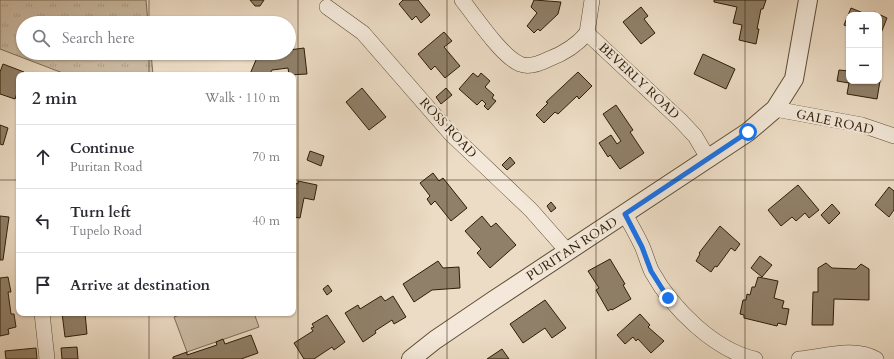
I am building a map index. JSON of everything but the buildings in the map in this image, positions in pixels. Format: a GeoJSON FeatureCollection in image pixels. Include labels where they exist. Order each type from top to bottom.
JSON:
{"type":"FeatureCollection","features":[{"type":"Feature","properties":{"kind":"street"},"geometry":{"type":"LineString","coordinates":[[462,0],[504,54],[520,65],[536,65],[566,52],[576,45],[587,33]]}},
{"type":"Feature","properties":{"kind":"street","name":"BEVERLY ROAD"},"geometry":{"type":"LineString","coordinates":[[592,0],[587,33],[680,120],[695,136],[708,158]]}},
{"type":"Feature","properties":{"kind":"street","name":"PURITAN ROAD"},"geometry":{"type":"LineString","coordinates":[[411,359],[435,340],[748,132],[775,109],[794,79],[808,0]]}},
{"type":"Feature","properties":{"kind":"street","name":"ROSS ROAD"},"geometry":{"type":"LineString","coordinates":[[327,7],[363,33],[451,134],[532,210],[568,252]]}},
{"type":"Feature","properties":{"kind":"street","name":"GALE ROAD"},"geometry":{"type":"LineString","coordinates":[[775,109],[862,125],[894,136]]}},
{"type":"Feature","properties":{"kind":"street"},"geometry":{"type":"LineString","coordinates":[[625,214],[642,247],[651,271],[668,298],[695,324],[716,341],[739,357],[755,359]]}},
{"type":"Feature","properties":{"kind":"street"},"geometry":{"type":"LineString","coordinates":[[42,316],[47,359]]}},
{"type":"Feature","properties":{"kind":"street"},"geometry":{"type":"LineString","coordinates":[[799,359],[851,352],[867,354],[876,359]]}},
{"type":"Feature","properties":{"kind":"green space"},"geometry":{"type":"Polygon","coordinates":[[[0,0],[146,0],[147,16],[16,16],[16,55],[0,49],[0,0]]]}},
{"type":"Feature","properties":{"kind":"green space"},"geometry":{"type":"Polygon","coordinates":[[[29,60],[152,60],[153,72],[60,72],[29,60]]]}},
{"type":"Feature","properties":{"kind":"green space"},"geometry":{"type":"Polygon","coordinates":[[[255,316],[259,327],[187,352],[174,317],[255,316]]]}},
{"type":"Feature","properties":{"kind":"route"},"geometry":{"type":"LineString","coordinates":[[668,298],[651,271],[642,247],[625,214],[748,132]]}}]}
